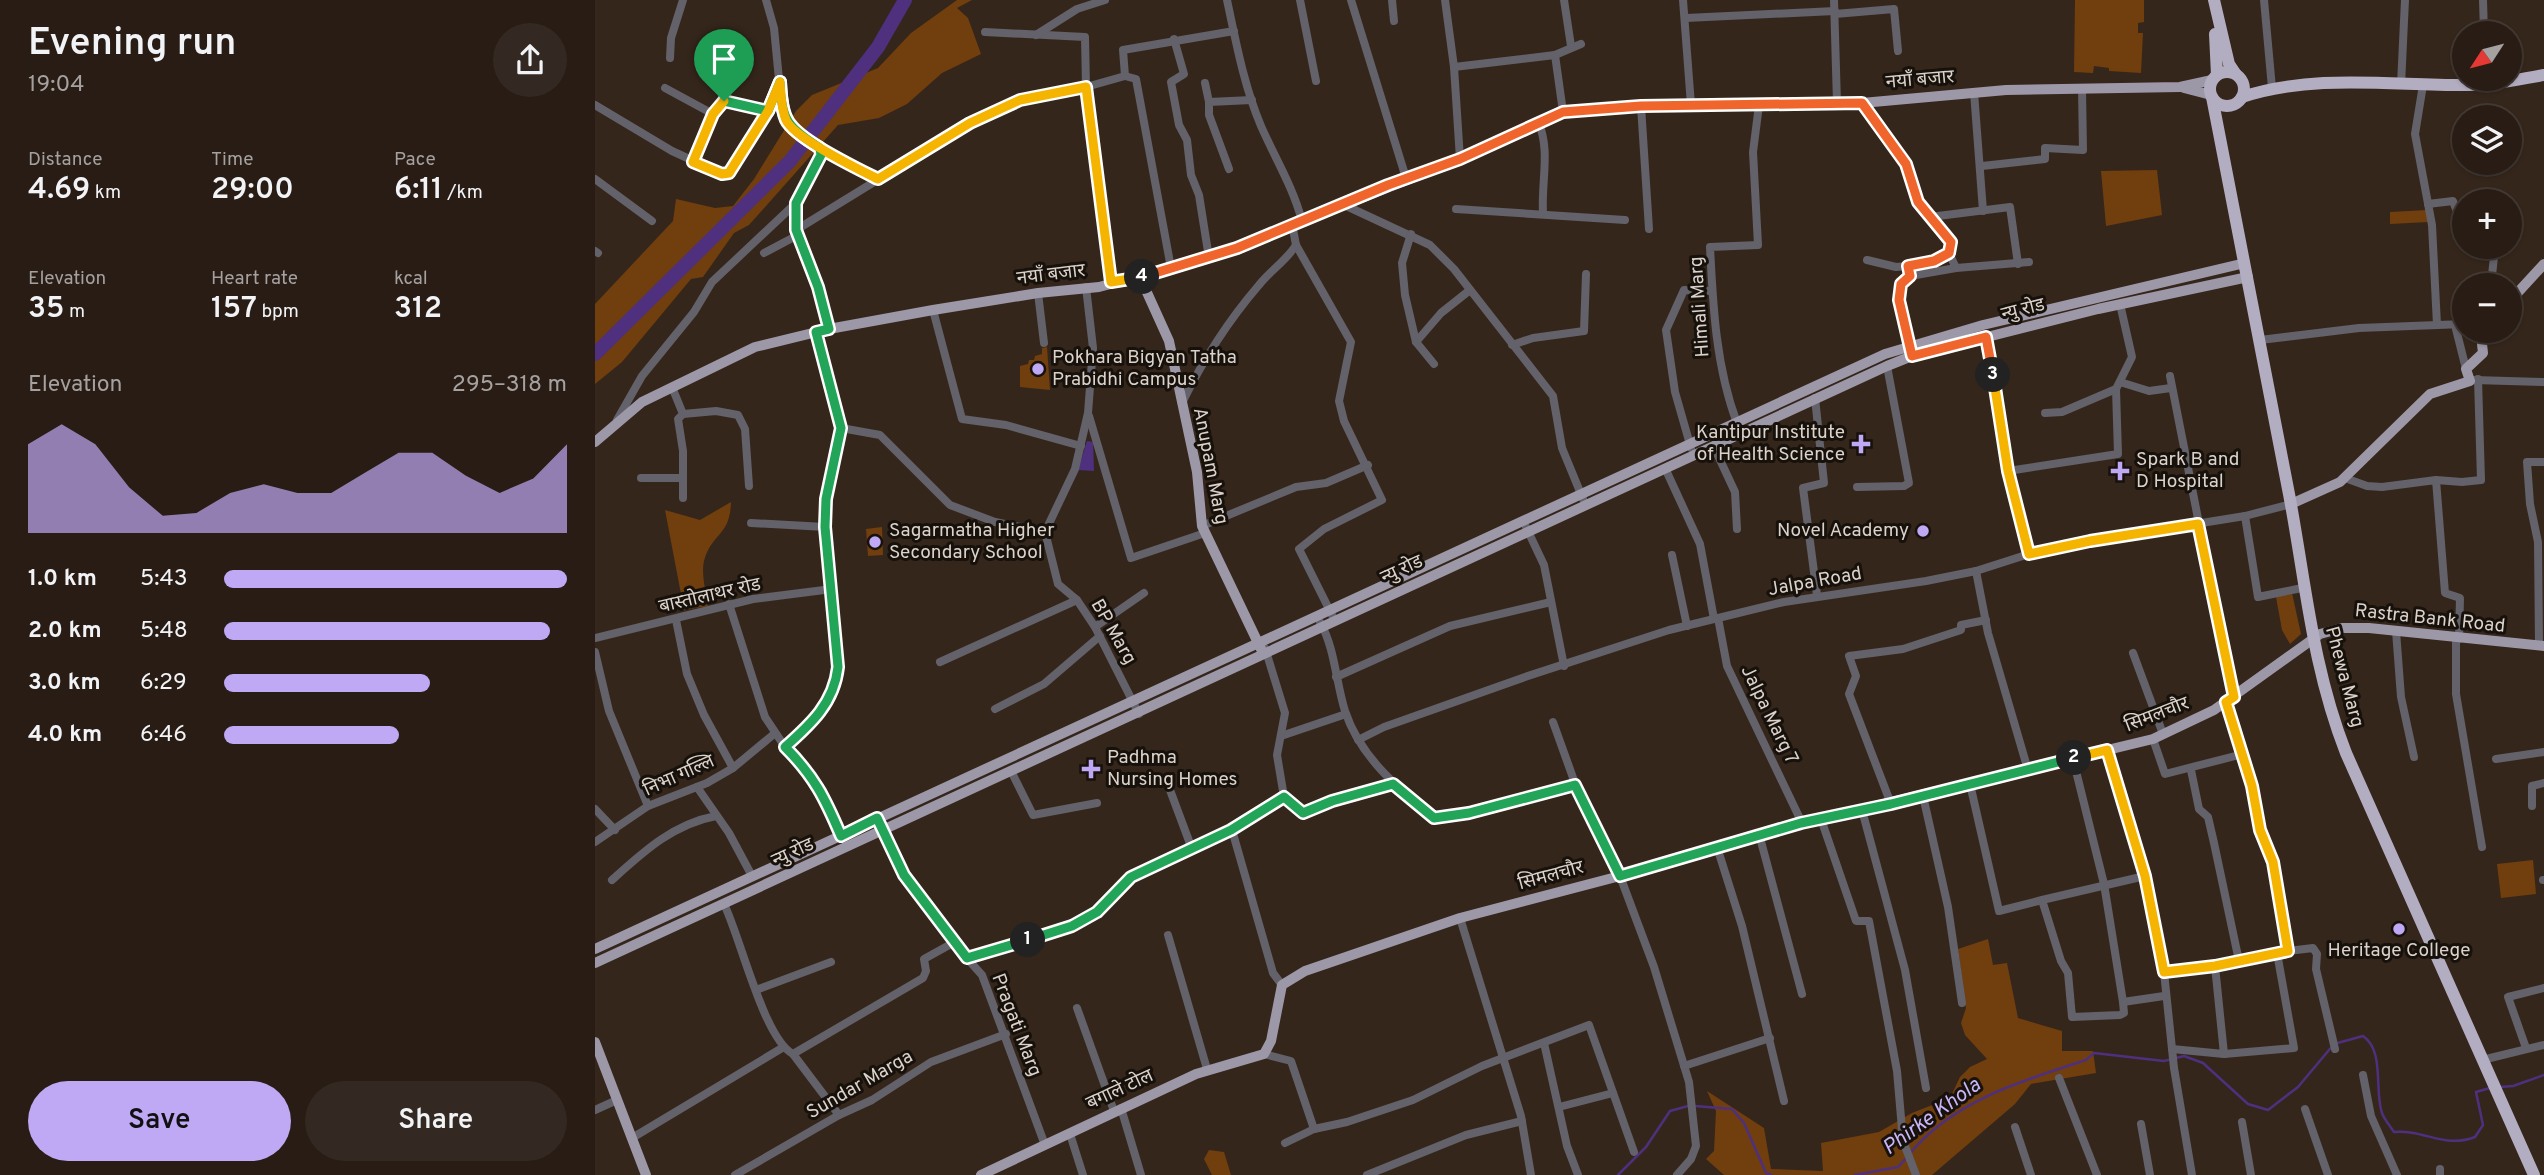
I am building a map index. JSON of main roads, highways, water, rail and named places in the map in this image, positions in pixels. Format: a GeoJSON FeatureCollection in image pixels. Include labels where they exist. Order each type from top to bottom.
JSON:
{"type":"FeatureCollection","features":[{"type":"Feature","properties":{"kind":"highway"},"geometry":{"type":"LineString","coordinates":[[2213,0],[2229,64],[2244,86],[2226,120],[2223,155]]}},
{"type":"Feature","properties":{"kind":"highway"},"geometry":{"type":"LineString","coordinates":[[2213,0],[2215,78],[2212,96],[2223,155]]}},
{"type":"Feature","properties":{"kind":"highway"},"geometry":{"type":"LineString","coordinates":[[2215,78],[2226,71],[2272,88]]}},
{"type":"Feature","properties":{"kind":"highway"},"geometry":{"type":"LineString","coordinates":[[2522,77],[2544,75]]}},
{"type":"Feature","properties":{"kind":"highway"},"geometry":{"type":"LineString","coordinates":[[2212,96],[2224,106],[2272,88],[2334,82],[2400,85],[2452,83]]}},
{"type":"Feature","properties":{"kind":"highway","name":"Phewa Marg"},"geometry":{"type":"LineString","coordinates":[[2223,155],[2291,504],[2302,588],[2314,637],[2316,660],[2346,753],[2534,1175]]}},
{"type":"Feature","properties":{"kind":"main road"},"geometry":{"type":"LineString","coordinates":[[2181,87],[2215,78]]}},
{"type":"Feature","properties":{"kind":"main road"},"geometry":{"type":"LineString","coordinates":[[2181,87],[2212,96]]}},
{"type":"Feature","properties":{"kind":"main road","name":"नयाँ बजार"},"geometry":{"type":"LineString","coordinates":[[595,442],[642,402],[755,347],[829,329],[933,310],[1038,293],[1098,287],[1209,258],[1406,178],[1460,159],[1538,121],[1563,112],[1641,106],[1862,103],[1974,92],[2181,87]]}},
{"type":"Feature","properties":{"kind":"main road"},"geometry":{"type":"LineString","coordinates":[[2522,288],[2544,264]]}},
{"type":"Feature","properties":{"kind":"main road","name":"न्यु रोड"},"geometry":{"type":"LineString","coordinates":[[595,949],[1134,702],[1263,648],[1526,527],[1586,505],[1887,366],[1912,356],[2246,270]]}},
{"type":"Feature","properties":{"kind":"main road","name":"न्यु रोड"},"geometry":{"type":"LineString","coordinates":[[1526,527],[1581,494],[1909,344],[2246,270]]}},
{"type":"Feature","properties":{"kind":"main road","name":"Anupam Marg"},"geometry":{"type":"LineString","coordinates":[[1140,277],[1169,341],[1197,472],[1203,529],[1263,648]]}},
{"type":"Feature","properties":{"kind":"main road"},"geometry":{"type":"LineString","coordinates":[[816,332],[841,428],[826,499],[825,527],[838,667],[836,688],[822,711],[785,747],[806,768],[822,791],[841,836]]}},
{"type":"Feature","properties":{"kind":"main road"},"geometry":{"type":"LineString","coordinates":[[2291,504],[2329,489],[2344,478],[2430,394],[2471,376],[2483,354],[2482,343]]}},
{"type":"Feature","properties":{"kind":"main road","name":"Rastra Bank Road"},"geometry":{"type":"LineString","coordinates":[[2314,637],[2342,628],[2542,646]]}},
{"type":"Feature","properties":{"kind":"main road","name":"सिमलचौर"},"geometry":{"type":"LineString","coordinates":[[1264,1054],[1272,1041],[1282,985],[1305,971],[1460,918],[1620,876],[1759,834],[2158,737],[2190,724],[2230,700],[2314,637]]}},
{"type":"Feature","properties":{"kind":"main road","name":"न्यु रोड"},"geometry":{"type":"LineString","coordinates":[[595,963],[1139,713],[1263,648]]}},
{"type":"Feature","properties":{"kind":"main road"},"geometry":{"type":"LineString","coordinates":[[595,1043],[646,1175]]}},
{"type":"Feature","properties":{"kind":"main road","name":"बगाले टोल"},"geometry":{"type":"LineString","coordinates":[[981,1175],[1207,1069],[1264,1054]]}},
{"type":"Feature","properties":{"kind":"waterway"},"geometry":{"type":"LineString","coordinates":[[595,354],[790,161],[878,47],[905,0]]}},
{"type":"Feature","properties":{"kind":"waterway","name":"Phirke Khola"},"geometry":{"type":"LineString","coordinates":[[1911,1152],[1948,1118],[1969,1105],[2015,1084],[2086,1060],[2094,1053],[2164,1061],[2184,1056],[2203,1063],[2248,1104],[2268,1110],[2298,1087],[2334,1044],[2363,1036],[2374,1051],[2382,1113],[2394,1132],[2415,1133],[2453,1141],[2475,1137],[2483,1125],[2476,1092],[2490,1088]]}},
{"type":"Feature","properties":{"kind":"waterway","name":"Phirke Khola"},"geometry":{"type":"LineString","coordinates":[[2500,1087],[2513,1086],[2544,1075]]}},
{"type":"Feature","properties":{"kind":"waterway","name":"Phirke Khola"},"geometry":{"type":"LineString","coordinates":[[1618,1175],[1646,1147],[1670,1111],[1688,1106]]}},
{"type":"Feature","properties":{"kind":"waterway","name":"Phirke Khola"},"geometry":{"type":"LineString","coordinates":[[1695,1106],[1732,1109],[1744,1123],[1766,1173],[1771,1175]]}},
{"type":"Feature","properties":{"kind":"waterway","name":"Phirke Khola"},"geometry":{"type":"LineString","coordinates":[[1855,1175],[1898,1167],[1907,1157]]}},
{"type":"Feature","properties":{"kind":"place","name":"Pokhara Bigyan Tatha Prabidhi Campus"},"geometry":{"type":"Point","coordinates":[1038,369]}},
{"type":"Feature","properties":{"kind":"place","name":"Kantipur Institute of Health Science"},"geometry":{"type":"Point","coordinates":[1861,444]}},
{"type":"Feature","properties":{"kind":"place","name":"Spark B and D Hospital"},"geometry":{"type":"Point","coordinates":[2120,471]}},
{"type":"Feature","properties":{"kind":"place","name":"Novel Academy"},"geometry":{"type":"Point","coordinates":[1923,531]}},
{"type":"Feature","properties":{"kind":"place","name":"Sagarmatha Higher Secondary School"},"geometry":{"type":"Point","coordinates":[875,542]}},
{"type":"Feature","properties":{"kind":"place","name":"Padhma Nursing Homes"},"geometry":{"type":"Point","coordinates":[1091,769]}},
{"type":"Feature","properties":{"kind":"place","name":"Heritage College"},"geometry":{"type":"Point","coordinates":[2399,929]}}]}
